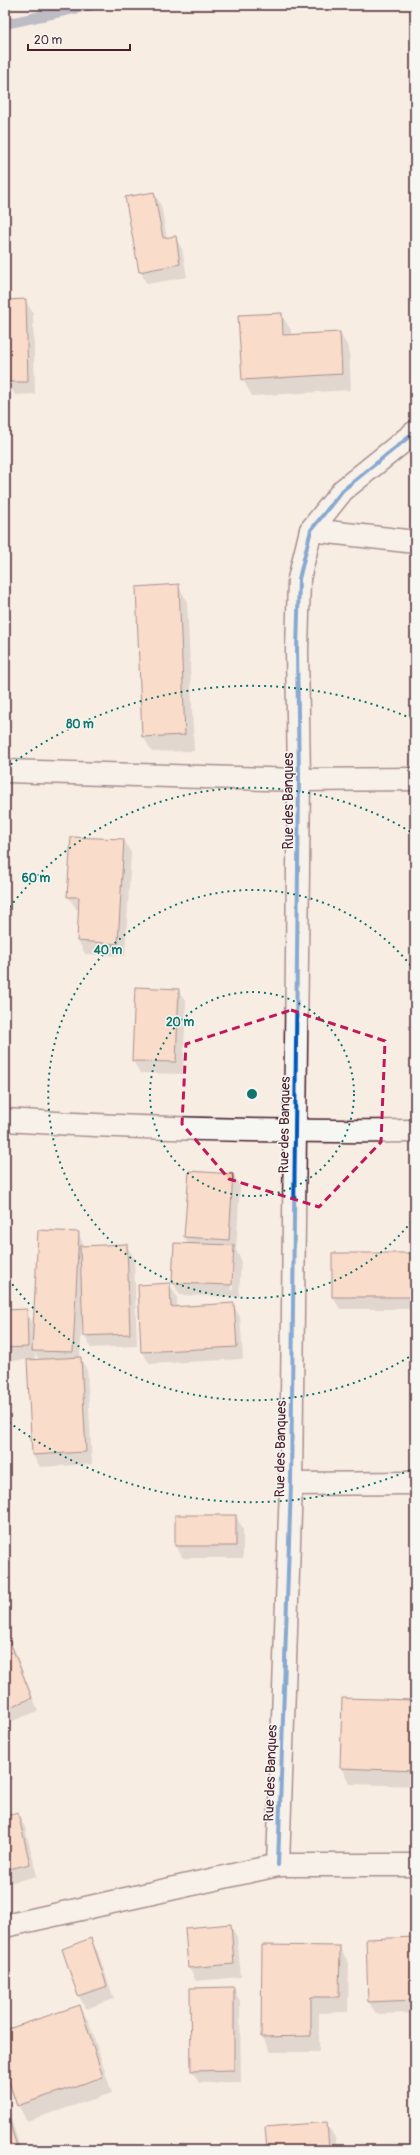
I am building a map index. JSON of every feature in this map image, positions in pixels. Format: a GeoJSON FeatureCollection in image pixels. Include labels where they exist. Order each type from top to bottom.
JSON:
{"type":"FeatureCollection","features":[{"type":"Feature","properties":{"kind":"street","name":"Rue des Banques"},"geometry":{"type":"LineString","coordinates":[[278,1865],[291,1484],[296,1132],[299,780],[297,650],[299,579],[311,530],[343,490],[415,432]]}},
{"type":"Feature","properties":{"kind":"street"},"geometry":{"type":"LineString","coordinates":[[311,530],[415,542]]}},
{"type":"Feature","properties":{"kind":"street"},"geometry":{"type":"LineString","coordinates":[[5,771],[299,780],[415,779]]}},
{"type":"Feature","properties":{"kind":"street"},"geometry":{"type":"LineString","coordinates":[[5,1120],[79,1125],[296,1132],[415,1131]]}},
{"type":"Feature","properties":{"kind":"street"},"geometry":{"type":"LineString","coordinates":[[291,1484],[415,1483]]}},
{"type":"Feature","properties":{"kind":"street"},"geometry":{"type":"LineString","coordinates":[[5,1926],[278,1865],[415,1866]]}},
{"type":"Feature","properties":{"kind":"highlighted area"},"geometry":{"type":"Polygon","coordinates":[[[291,1010],[385,1041],[381,1142],[319,1207],[229,1179],[182,1124],[186,1044],[291,1010]]]}},
{"type":"Feature","properties":{"kind":"building"},"geometry":{"type":"Polygon","coordinates":[[[154,192],[163,238],[176,236],[180,264],[139,272],[125,197],[154,192]]]}},
{"type":"Feature","properties":{"kind":"building"},"geometry":{"type":"Polygon","coordinates":[[[26,299],[28,382],[7,382],[5,300],[26,299]]]}},
{"type":"Feature","properties":{"kind":"building"},"geometry":{"type":"Polygon","coordinates":[[[282,313],[283,335],[340,332],[342,374],[242,380],[238,315],[282,313]]]}},
{"type":"Feature","properties":{"kind":"building"},"geometry":{"type":"Polygon","coordinates":[[[179,584],[185,735],[142,737],[136,587],[179,584]]]}},
{"type":"Feature","properties":{"kind":"building"},"geometry":{"type":"Polygon","coordinates":[[[71,837],[124,839],[118,944],[77,941],[79,897],[67,897],[71,837]]]}},
{"type":"Feature","properties":{"kind":"building"},"geometry":{"type":"Polygon","coordinates":[[[135,987],[179,989],[176,1062],[132,1061],[135,987]]]}},
{"type":"Feature","properties":{"kind":"building"},"geometry":{"type":"Polygon","coordinates":[[[189,1171],[233,1174],[229,1240],[184,1237],[189,1171]]]}},
{"type":"Feature","properties":{"kind":"building"},"geometry":{"type":"Polygon","coordinates":[[[38,1230],[79,1232],[73,1352],[32,1351],[38,1230]]]}},
{"type":"Feature","properties":{"kind":"building"},"geometry":{"type":"Polygon","coordinates":[[[174,1243],[234,1245],[232,1285],[172,1283],[174,1243]]]}},
{"type":"Feature","properties":{"kind":"building"},"geometry":{"type":"Polygon","coordinates":[[[127,1244],[130,1334],[83,1336],[80,1246],[127,1244]]]}},
{"type":"Feature","properties":{"kind":"building"},"geometry":{"type":"Polygon","coordinates":[[[332,1253],[415,1253],[415,1297],[332,1297],[332,1253]]]}},
{"type":"Feature","properties":{"kind":"building"},"geometry":{"type":"Polygon","coordinates":[[[170,1283],[171,1307],[234,1303],[237,1347],[141,1352],[138,1285],[170,1283]]]}},
{"type":"Feature","properties":{"kind":"building"},"geometry":{"type":"Polygon","coordinates":[[[27,1309],[28,1347],[5,1348],[5,1310],[27,1309]]]}},
{"type":"Feature","properties":{"kind":"building"},"geometry":{"type":"Polygon","coordinates":[[[81,1357],[86,1452],[32,1455],[27,1360],[81,1357]]]}},
{"type":"Feature","properties":{"kind":"building"},"geometry":{"type":"Polygon","coordinates":[[[175,1515],[236,1515],[236,1546],[175,1546],[175,1515]]]}},
{"type":"Feature","properties":{"kind":"building"},"geometry":{"type":"Polygon","coordinates":[[[8,1637],[32,1698],[5,1709],[5,1638],[8,1637]]]}},
{"type":"Feature","properties":{"kind":"building"},"geometry":{"type":"Polygon","coordinates":[[[342,1698],[415,1700],[415,1771],[340,1768],[342,1698]]]}},
{"type":"Feature","properties":{"kind":"building"},"geometry":{"type":"Polygon","coordinates":[[[18,1813],[30,1864],[5,1870],[5,1816],[18,1813]]]}},
{"type":"Feature","properties":{"kind":"building"},"geometry":{"type":"Polygon","coordinates":[[[231,1924],[234,1964],[188,1968],[185,1928],[231,1924]]]}},
{"type":"Feature","properties":{"kind":"building"},"geometry":{"type":"Polygon","coordinates":[[[415,1937],[415,2000],[368,2002],[366,1939],[415,1937]]]}},
{"type":"Feature","properties":{"kind":"building"},"geometry":{"type":"Polygon","coordinates":[[[91,1938],[107,1986],[78,1996],[62,1949],[91,1938]]]}},
{"type":"Feature","properties":{"kind":"building"},"geometry":{"type":"Polygon","coordinates":[[[262,1945],[340,1946],[339,1997],[311,1997],[311,2036],[261,2037],[262,1945]]]}},
{"type":"Feature","properties":{"kind":"building"},"geometry":{"type":"Polygon","coordinates":[[[234,1987],[234,2070],[191,2071],[190,1988],[234,1987]]]}},
{"type":"Feature","properties":{"kind":"building"},"geometry":{"type":"Polygon","coordinates":[[[80,2005],[103,2077],[17,2106],[5,2070],[5,2030],[80,2005]]]}},
{"type":"Feature","properties":{"kind":"building"},"geometry":{"type":"Polygon","coordinates":[[[5,2107],[18,2150],[5,2150],[5,2107]]]}},
{"type":"Feature","properties":{"kind":"building"},"geometry":{"type":"Polygon","coordinates":[[[327,2122],[329,2150],[267,2150],[265,2127],[327,2122]]]}},
{"type":"Feature","properties":{"kind":"waterway"},"geometry":{"type":"LineString","coordinates":[[5,24],[92,5]]}},
{"type":"Feature","properties":{"kind":"cycle path"},"geometry":{"type":"LineString","coordinates":[[278,1865],[291,1484],[299,780],[297,650],[299,579],[311,530],[343,490],[415,432]]}}]}
